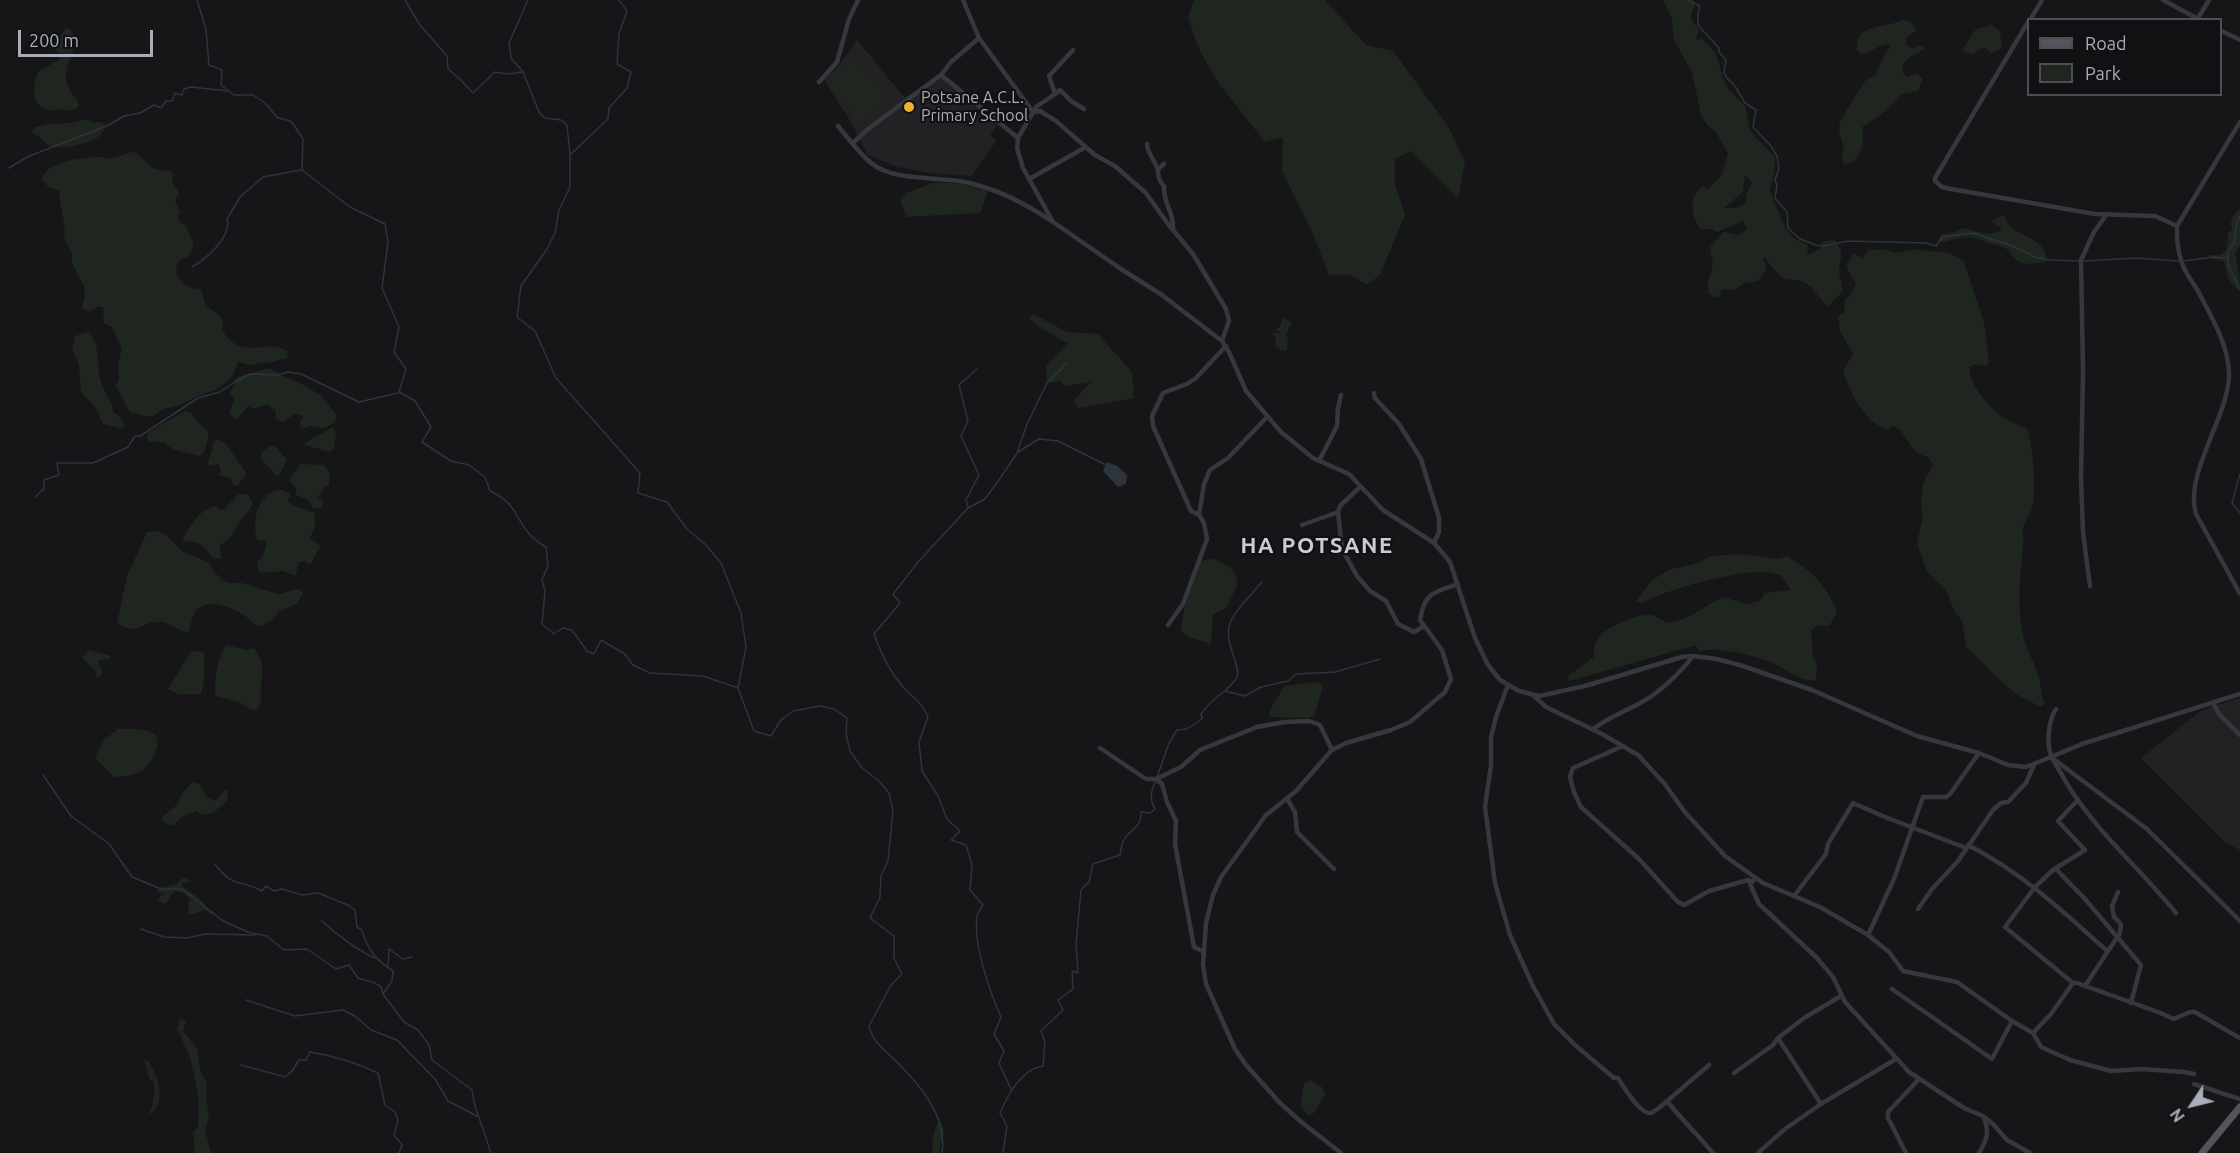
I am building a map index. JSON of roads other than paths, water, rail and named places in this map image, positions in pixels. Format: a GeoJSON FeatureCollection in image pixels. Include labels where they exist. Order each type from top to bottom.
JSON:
{"type":"FeatureCollection","features":[{"type":"Feature","properties":{"kind":"main road"},"geometry":{"type":"LineString","coordinates":[[2202,1153],[2240,1107]]}},
{"type":"Feature","properties":{"kind":"street"},"geometry":{"type":"LineString","coordinates":[[819,82],[837,62],[849,19],[858,0]]}},
{"type":"Feature","properties":{"kind":"street"},"geometry":{"type":"LineString","coordinates":[[963,0],[979,38],[1033,112]]}},
{"type":"Feature","properties":{"kind":"street"},"geometry":{"type":"LineString","coordinates":[[2031,18],[2042,0]]}},
{"type":"Feature","properties":{"kind":"street"},"geometry":{"type":"LineString","coordinates":[[2163,0],[2197,18]]}},
{"type":"Feature","properties":{"kind":"street"},"geometry":{"type":"LineString","coordinates":[[2200,18],[2209,0]]}},
{"type":"Feature","properties":{"kind":"street"},"geometry":{"type":"LineString","coordinates":[[2027,24],[1935,181],[1942,187],[1951,189],[2095,214],[2155,216],[2177,226]]}},
{"type":"Feature","properties":{"kind":"street"},"geometry":{"type":"LineString","coordinates":[[2222,31],[2240,40]]}},
{"type":"Feature","properties":{"kind":"street"},"geometry":{"type":"LineString","coordinates":[[853,143],[868,129],[941,75],[951,62],[979,38]]}},
{"type":"Feature","properties":{"kind":"street"},"geometry":{"type":"LineString","coordinates":[[1055,94],[1049,76],[1073,50]]}},
{"type":"Feature","properties":{"kind":"street"},"geometry":{"type":"LineString","coordinates":[[941,75],[1018,138]]}},
{"type":"Feature","properties":{"kind":"street"},"geometry":{"type":"LineString","coordinates":[[1053,222],[1019,159],[1018,138],[1036,107],[1060,90],[1084,109]]}},
{"type":"Feature","properties":{"kind":"street"},"geometry":{"type":"LineString","coordinates":[[1033,112],[1040,111],[1048,116],[1086,147],[1115,166],[1135,185],[1142,187],[1204,270],[1226,309],[1229,321],[1221,341]]}},
{"type":"Feature","properties":{"kind":"street"},"geometry":{"type":"LineString","coordinates":[[2240,122],[2177,226],[2177,244],[2182,264],[2219,333],[2225,349],[2229,377],[2220,413],[2198,472],[2193,502],[2196,514],[2240,594]]}},
{"type":"Feature","properties":{"kind":"street"},"geometry":{"type":"LineString","coordinates":[[838,126],[871,164],[884,170],[919,178],[962,181],[1018,199],[1162,296],[1221,341],[1226,346],[1246,391],[1281,432],[1318,461],[1349,474],[1383,510],[1434,543],[1450,562],[1479,647],[1488,665],[1508,686],[1539,696],[1585,686],[1682,657],[1717,659],[1812,690],[1917,736],[1979,753],[2008,765],[2026,767],[2082,744],[2240,694]]}},
{"type":"Feature","properties":{"kind":"street"},"geometry":{"type":"LineString","coordinates":[[1148,144],[1148,150],[1164,186],[1164,200],[1173,217],[1173,228]]}},
{"type":"Feature","properties":{"kind":"street"},"geometry":{"type":"LineString","coordinates":[[1029,178],[1086,147]]}},
{"type":"Feature","properties":{"kind":"street"},"geometry":{"type":"LineString","coordinates":[[1158,169],[1164,164]]}},
{"type":"Feature","properties":{"kind":"street"},"geometry":{"type":"LineString","coordinates":[[2090,586],[2083,532],[2081,477],[2083,371],[2081,261],[2094,232],[2107,214]]}},
{"type":"Feature","properties":{"kind":"street"},"geometry":{"type":"LineString","coordinates":[[1168,625],[1183,604],[1207,539],[1204,523],[1199,515],[1191,511],[1156,436],[1152,416],[1163,393],[1196,378],[1226,346]]}},
{"type":"Feature","properties":{"kind":"street"},"geometry":{"type":"LineString","coordinates":[[1374,393],[1375,398],[1399,424],[1421,459],[1439,518],[1440,531],[1434,543]]}},
{"type":"Feature","properties":{"kind":"street"},"geometry":{"type":"LineString","coordinates":[[1318,461],[1337,426],[1341,395]]}},
{"type":"Feature","properties":{"kind":"street"},"geometry":{"type":"LineString","coordinates":[[1199,515],[1204,484],[1210,470],[1228,458],[1267,417]]}},
{"type":"Feature","properties":{"kind":"street"},"geometry":{"type":"LineString","coordinates":[[1360,486],[1338,512],[1342,549],[1357,576],[1370,591],[1386,601],[1398,624],[1414,632],[1424,626]]}},
{"type":"Feature","properties":{"kind":"street"},"geometry":{"type":"LineString","coordinates":[[1302,525],[1338,512]]}},
{"type":"Feature","properties":{"kind":"street"},"geometry":{"type":"LineString","coordinates":[[1341,1153],[1300,1121],[1246,1065],[1235,1049],[1206,984],[1203,951],[1213,896],[1221,877],[1266,815],[1287,799],[1332,750],[1346,743],[1410,722],[1445,692],[1451,679],[1448,667],[1442,650],[1420,620],[1424,602],[1434,592],[1458,584]]}},
{"type":"Feature","properties":{"kind":"street"},"geometry":{"type":"LineString","coordinates":[[1593,729],[1608,717],[1650,697],[1683,669],[1693,656]]}},
{"type":"Feature","properties":{"kind":"street"},"geometry":{"type":"LineString","coordinates":[[1508,686],[1491,736],[1491,765],[1485,807],[1495,883],[1510,935],[1533,986],[1554,1024],[1614,1078],[1618,1078],[1642,1110],[1648,1114],[1709,1065]]}},
{"type":"Feature","properties":{"kind":"street"},"geometry":{"type":"LineString","coordinates":[[1533,695],[1546,707],[1593,729],[1638,755],[1725,856],[1754,880],[1841,918],[1868,935],[1888,952],[1903,971],[1958,982],[2032,1033],[2041,1047],[2070,1060],[2111,1071],[2141,1069],[2184,1071],[2194,1074]]}},
{"type":"Feature","properties":{"kind":"street"},"geometry":{"type":"LineString","coordinates":[[2213,703],[2219,714],[2240,735]]}},
{"type":"Feature","properties":{"kind":"street"},"geometry":{"type":"LineString","coordinates":[[2056,709],[2049,722],[2051,757],[2077,801],[2112,844],[2160,893],[2176,913]]}},
{"type":"Feature","properties":{"kind":"street"},"geometry":{"type":"LineString","coordinates":[[1100,748],[1146,779],[1156,779],[1181,767],[1200,750],[1214,743],[1257,727],[1285,722],[1309,721],[1320,725],[1332,750]]}},
{"type":"Feature","properties":{"kind":"street"},"geometry":{"type":"LineString","coordinates":[[1623,747],[1573,768],[1570,777],[1581,807],[1639,858],[1678,902],[1684,905],[1709,891],[1754,880]]}},
{"type":"Feature","properties":{"kind":"street"},"geometry":{"type":"LineString","coordinates":[[1868,935],[1894,879],[1905,842],[1913,828],[1923,796],[1946,797],[1950,794],[1979,753]]}},
{"type":"Feature","properties":{"kind":"street"},"geometry":{"type":"LineString","coordinates":[[2051,757],[2147,829],[2240,921]]}},
{"type":"Feature","properties":{"kind":"street"},"geometry":{"type":"LineString","coordinates":[[1918,909],[1993,810],[2001,803],[2008,802],[2026,783],[2034,765]]}},
{"type":"Feature","properties":{"kind":"street"},"geometry":{"type":"LineString","coordinates":[[1156,779],[1162,784],[1176,821],[1175,844],[1194,947],[1203,951]]}},
{"type":"Feature","properties":{"kind":"street"},"geometry":{"type":"LineString","coordinates":[[1287,799],[1295,812],[1297,832],[1334,869]]}},
{"type":"Feature","properties":{"kind":"street"},"geometry":{"type":"LineString","coordinates":[[2077,801],[2058,821],[2085,850],[2056,869],[2035,887],[2005,927],[2073,983],[2174,1019],[2190,1012],[2200,1013],[2240,1038]]}},
{"type":"Feature","properties":{"kind":"street"},"geometry":{"type":"LineString","coordinates":[[1794,896],[1827,854],[1828,844],[1853,803],[2001,862],[2035,887],[2107,951]]}},
{"type":"Feature","properties":{"kind":"street"},"geometry":{"type":"LineString","coordinates":[[2056,869],[2085,899],[2141,965],[2131,1003]]}},
{"type":"Feature","properties":{"kind":"street"},"geometry":{"type":"LineString","coordinates":[[1754,880],[1750,884],[1760,904],[1817,958],[1833,977],[1841,996],[1896,1059],[1919,1080],[1964,1108],[1983,1116],[2007,1140],[2030,1153]]}},
{"type":"Feature","properties":{"kind":"street"},"geometry":{"type":"LineString","coordinates":[[2085,987],[2120,933],[2121,924],[2114,917],[2112,906],[2118,892]]}},
{"type":"Feature","properties":{"kind":"street"},"geometry":{"type":"LineString","coordinates":[[2032,1033],[2051,1014],[2073,983]]}},
{"type":"Feature","properties":{"kind":"street"},"geometry":{"type":"LineString","coordinates":[[1892,989],[1992,1059],[2012,1021]]}},
{"type":"Feature","properties":{"kind":"street"},"geometry":{"type":"LineString","coordinates":[[1734,1073],[1773,1045],[1778,1038],[1841,996]]}},
{"type":"Feature","properties":{"kind":"street"},"geometry":{"type":"LineString","coordinates":[[1778,1038],[1821,1104]]}},
{"type":"Feature","properties":{"kind":"street"},"geometry":{"type":"LineString","coordinates":[[1758,1153],[1785,1128],[1896,1059]]}},
{"type":"Feature","properties":{"kind":"street"},"geometry":{"type":"LineString","coordinates":[[1906,1153],[1888,1118],[1888,1112],[1919,1080]]}},
{"type":"Feature","properties":{"kind":"street"},"geometry":{"type":"LineString","coordinates":[[2194,1084],[2240,1099]]}},
{"type":"Feature","properties":{"kind":"street"},"geometry":{"type":"LineString","coordinates":[[1667,1101],[1713,1153]]}},
{"type":"Feature","properties":{"kind":"street"},"geometry":{"type":"LineString","coordinates":[[1979,1153],[1987,1139],[1983,1116]]}},
{"type":"Feature","properties":{"kind":"waterway"},"geometry":{"type":"LineString","coordinates":[[197,0],[206,29],[209,65],[222,70],[221,85],[234,95],[253,95],[265,103],[278,118],[291,121],[303,139],[302,170],[350,207],[385,224],[388,242],[382,288],[399,327],[394,352],[406,369],[399,392],[415,401],[431,427],[422,442],[451,461],[469,465],[485,477],[490,491],[506,501],[531,536],[546,547],[548,566],[542,580],[545,591],[542,624],[554,634],[563,628],[572,630],[587,651],[594,654],[601,640],[625,654],[633,665],[650,673],[703,676],[738,688],[754,731],[771,736],[781,720],[793,711],[820,706],[834,709],[847,718],[846,733],[850,751],[862,768],[879,781],[889,793],[893,811],[888,861],[881,876],[880,897],[870,918],[894,936],[894,958],[902,974],[891,985],[869,1026],[879,1045],[913,1079],[930,1102],[941,1126],[942,1153]]}},
{"type":"Feature","properties":{"kind":"waterway"},"geometry":{"type":"LineString","coordinates":[[405,0],[420,25],[447,56],[448,69],[473,93],[495,72],[508,74],[522,72]]}},
{"type":"Feature","properties":{"kind":"waterway"},"geometry":{"type":"LineString","coordinates":[[528,0],[509,43],[511,58],[523,72],[539,112],[545,118],[561,120],[567,125],[570,155]]}},
{"type":"Feature","properties":{"kind":"waterway"},"geometry":{"type":"LineString","coordinates":[[619,0],[627,11],[619,34],[617,64],[631,72],[627,88],[609,108],[608,119],[570,155],[570,187],[559,210],[555,233],[547,249],[521,286],[517,317],[535,331],[556,378],[640,473],[638,493],[667,502],[687,529],[705,544],[721,563],[741,613],[746,647],[738,688]]}},
{"type":"Feature","properties":{"kind":"waterway"},"geometry":{"type":"LineString","coordinates":[[1688,0],[1700,6],[1698,25],[1719,48],[1719,52],[1726,60],[1724,72],[1726,77],[1735,86],[1745,103],[1756,110],[1753,127],[1777,156],[1779,169],[1775,179],[1777,186],[1775,198],[1787,212],[1788,228],[1800,239],[1824,246],[1848,241],[1926,243],[1936,246],[1942,237],[1973,233],[2013,246],[2035,257],[2079,261]]}},
{"type":"Feature","properties":{"kind":"waterway"},"geometry":{"type":"LineString","coordinates":[[9,168],[27,157],[109,125],[124,116],[140,113],[154,105],[161,108],[166,101],[172,101],[175,93],[182,95],[184,89],[191,87],[228,91]]}},
{"type":"Feature","properties":{"kind":"waterway"},"geometry":{"type":"LineString","coordinates":[[192,267],[211,253],[222,240],[228,226],[227,219],[240,197],[263,177],[301,170]]}},
{"type":"Feature","properties":{"kind":"waterway"},"geometry":{"type":"LineString","coordinates":[[2240,216],[2234,244],[2228,251],[2228,265],[2240,289]]}},
{"type":"Feature","properties":{"kind":"waterway"},"geometry":{"type":"LineString","coordinates":[[2184,261],[2213,257],[2228,258]]}},
{"type":"Feature","properties":{"kind":"waterway"},"geometry":{"type":"LineString","coordinates":[[2084,261],[2136,258],[2179,261]]}},
{"type":"Feature","properties":{"kind":"waterway"},"geometry":{"type":"LineString","coordinates":[[1011,1089],[999,1063],[1004,1051],[994,1034],[1001,1017],[980,954],[976,928],[977,916],[983,905],[970,890],[972,865],[966,845],[951,840],[960,831],[947,819],[938,796],[922,771],[919,742],[928,717],[921,705],[894,675],[874,634],[900,603],[893,594],[919,561],[968,508],[985,499],[1001,477],[1017,453],[1027,424],[1047,383],[1067,363]]}},
{"type":"Feature","properties":{"kind":"waterway"},"geometry":{"type":"LineString","coordinates":[[968,507],[966,500],[979,475],[961,436],[968,421],[959,385],[977,369]]}},
{"type":"Feature","properties":{"kind":"waterway"},"geometry":{"type":"LineString","coordinates":[[35,497],[44,489],[44,480],[59,475],[57,463],[93,463],[128,447],[135,436],[140,436],[198,398],[220,392],[250,374],[278,375],[288,372],[301,374],[359,402],[398,393]]}},
{"type":"Feature","properties":{"kind":"waterway"},"geometry":{"type":"LineString","coordinates":[[1018,452],[1039,439],[1058,441],[1106,465]]}},
{"type":"Feature","properties":{"kind":"waterway"},"geometry":{"type":"LineString","coordinates":[[2240,474],[2232,503],[2240,513]]}},
{"type":"Feature","properties":{"kind":"waterway"},"geometry":{"type":"LineString","coordinates":[[1225,691],[1236,679],[1238,673],[1229,640],[1229,627],[1238,610],[1262,582]]}},
{"type":"Feature","properties":{"kind":"waterway"},"geometry":{"type":"LineString","coordinates":[[1157,777],[1169,743],[1177,730],[1187,729],[1202,719],[1201,714],[1206,707],[1225,691],[1245,696],[1261,687],[1288,681],[1296,674],[1335,672],[1380,659]]}},
{"type":"Feature","properties":{"kind":"waterway"},"geometry":{"type":"LineString","coordinates":[[43,775],[71,816],[109,844],[132,877],[161,889],[182,889],[223,921],[248,932],[267,936],[284,950],[307,949],[336,969],[349,965],[358,978],[381,987],[383,994],[404,1022],[418,1030],[429,1045],[432,1060],[472,1090],[491,1153]]}},
{"type":"Feature","properties":{"kind":"waterway"},"geometry":{"type":"LineString","coordinates":[[1003,1153],[1007,1126],[1000,1113],[1011,1091],[1022,1077],[1035,1068],[1043,1066],[1045,1042],[1041,1031],[1063,1010],[1058,1000],[1073,989],[1072,971],[1078,973],[1076,945],[1081,890],[1089,882],[1093,864],[1120,855],[1123,842],[1139,822],[1141,812],[1150,813],[1155,809],[1151,796],[1155,782]]}},
{"type":"Feature","properties":{"kind":"waterway"},"geometry":{"type":"LineString","coordinates":[[215,864],[232,880],[262,891],[266,886],[274,891],[282,889],[302,895],[318,893],[355,910],[357,927],[362,930],[370,948],[377,958],[393,971],[392,981],[383,994]]}},
{"type":"Feature","properties":{"kind":"waterway"},"geometry":{"type":"LineString","coordinates":[[322,921],[361,951],[375,958]]}},
{"type":"Feature","properties":{"kind":"waterway"},"geometry":{"type":"LineString","coordinates":[[141,929],[164,937],[187,938],[205,934],[255,935]]}},
{"type":"Feature","properties":{"kind":"waterway"},"geometry":{"type":"LineString","coordinates":[[388,967],[389,949],[403,959],[412,957]]}},
{"type":"Feature","properties":{"kind":"waterway"},"geometry":{"type":"LineString","coordinates":[[246,1000],[295,1016],[343,1010],[355,1016],[371,1030],[397,1040],[435,1079],[448,1101],[477,1116]]}},
{"type":"Feature","properties":{"kind":"waterway"},"geometry":{"type":"LineString","coordinates":[[241,1065],[285,1077],[299,1060],[306,1060],[310,1052],[345,1060],[378,1073],[385,1105],[395,1112],[398,1120],[394,1135],[402,1145],[399,1153]]}},
{"type":"Feature","properties":{"kind":"place","name":"Potsane A.C.L. Primary School"},"geometry":{"type":"Point","coordinates":[909,107]}},
{"type":"Feature","properties":{"kind":"district","name":"HA POTSANE"},"geometry":{"type":"Point","coordinates":[1317,546]}}]}
